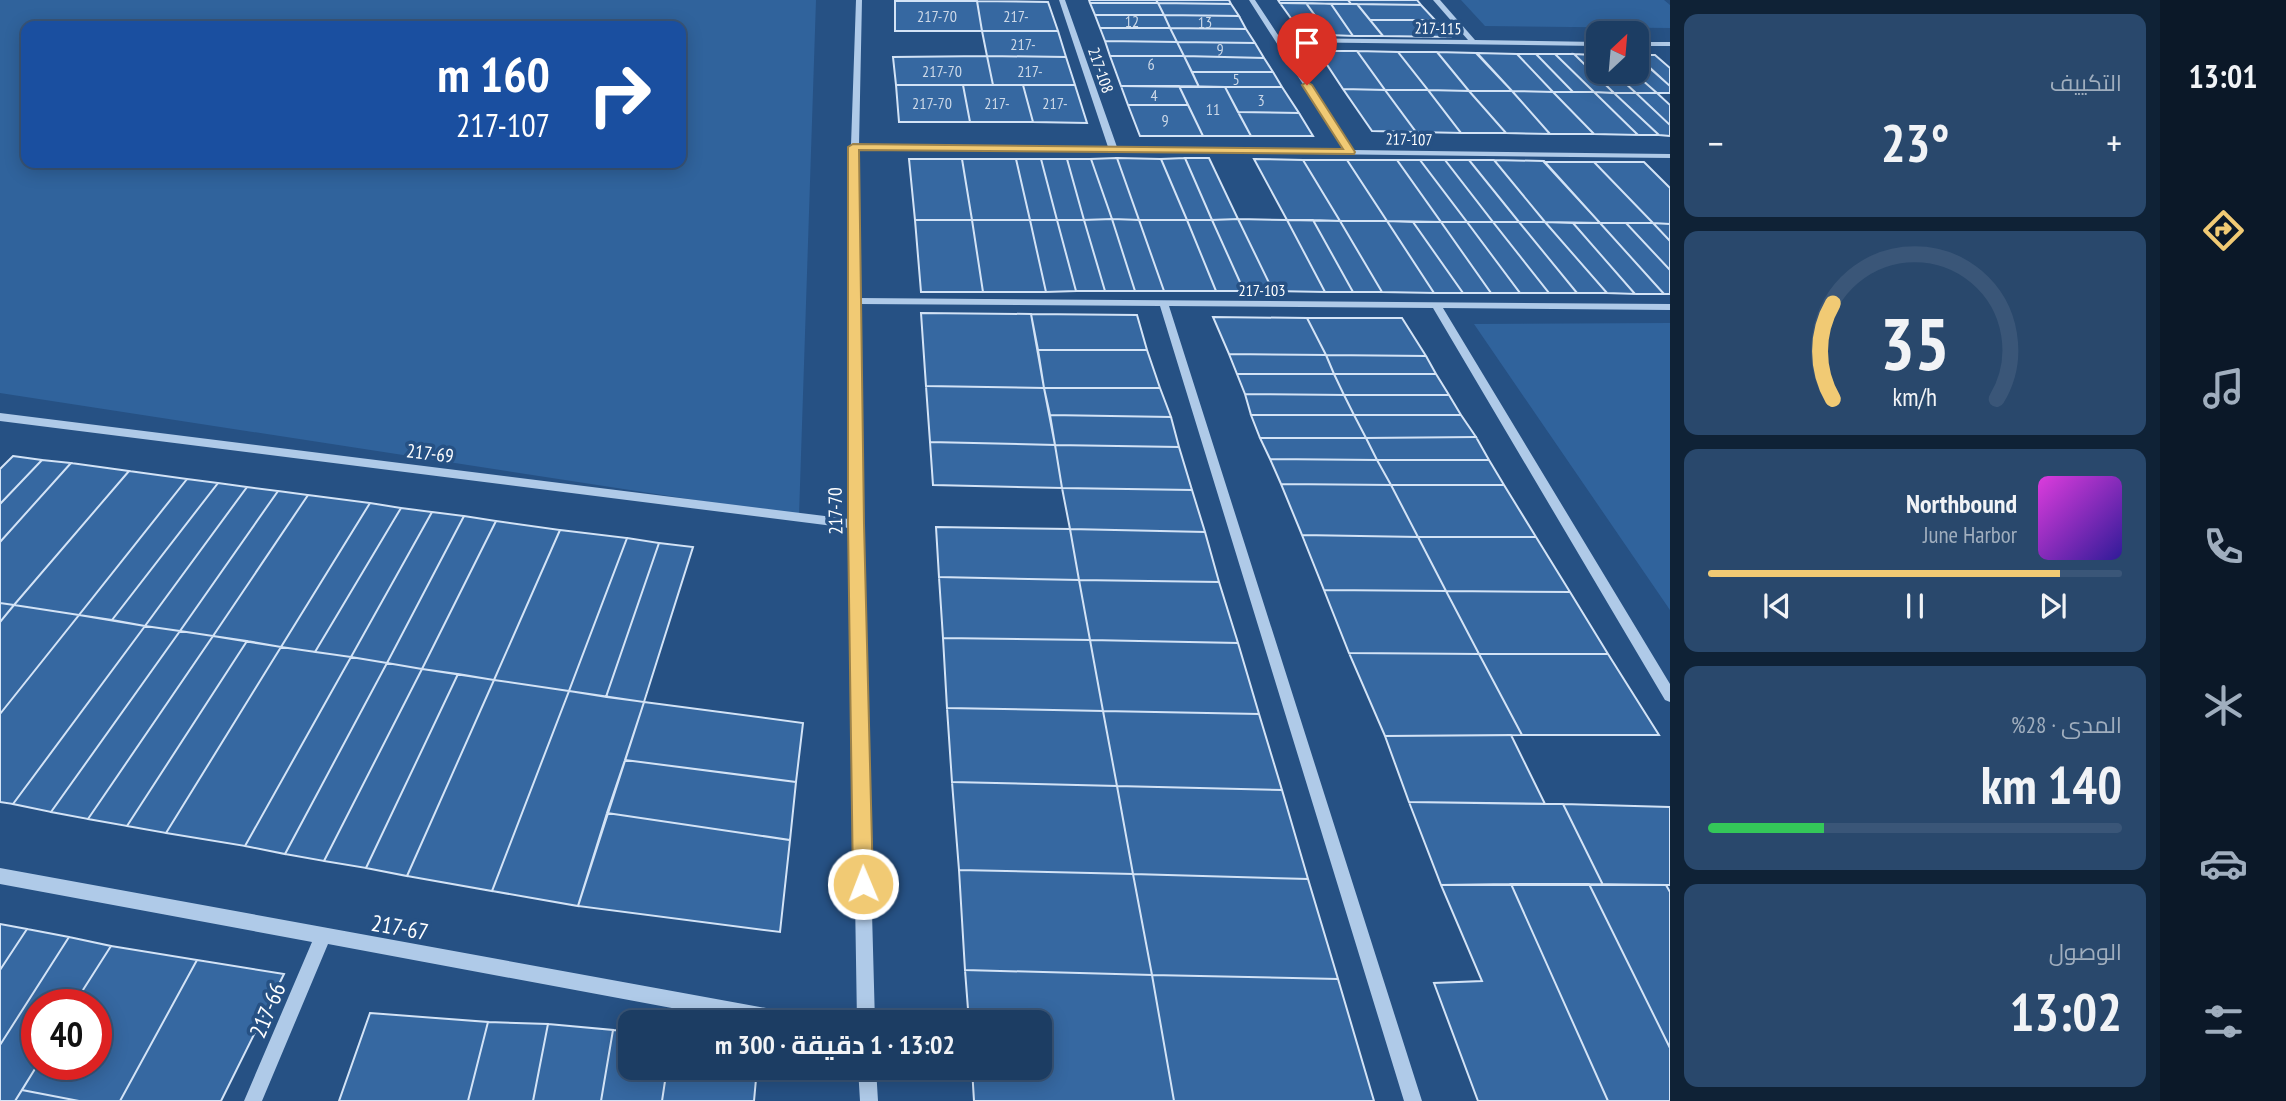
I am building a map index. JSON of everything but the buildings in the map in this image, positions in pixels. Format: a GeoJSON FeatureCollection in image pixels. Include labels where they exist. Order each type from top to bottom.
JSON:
{"type":"FeatureCollection","features":[{"type":"Feature","properties":{"kind":"street","name":"217-70"},"geometry":{"type":"LineString","coordinates":[[859,0],[853,147],[854,301],[866,1010]]}},
{"type":"Feature","properties":{"kind":"street","name":"217-108"},"geometry":{"type":"LineString","coordinates":[[1062,0],[1113,149]]}},
{"type":"Feature","properties":{"kind":"street"},"geometry":{"type":"LineString","coordinates":[[1252,0],[1350,152]]}},
{"type":"Feature","properties":{"kind":"street"},"geometry":{"type":"LineString","coordinates":[[1436,0],[1473,42]]}},
{"type":"Feature","properties":{"kind":"street","name":"217-115"},"geometry":{"type":"LineString","coordinates":[[1279,40],[1586,44]]}},
{"type":"Feature","properties":{"kind":"street"},"geometry":{"type":"LineString","coordinates":[[1649,44],[1670,44]]}},
{"type":"Feature","properties":{"kind":"street","name":"217-107"},"geometry":{"type":"LineString","coordinates":[[853,147],[1670,156]]}},
{"type":"Feature","properties":{"kind":"street"},"geometry":{"type":"LineString","coordinates":[[1660,156],[1670,166]]}},
{"type":"Feature","properties":{"kind":"street","name":"217-103"},"geometry":{"type":"LineString","coordinates":[[854,301],[1670,307]]}},
{"type":"Feature","properties":{"kind":"street"},"geometry":{"type":"LineString","coordinates":[[1164,305],[1413,1101]]}},
{"type":"Feature","properties":{"kind":"street"},"geometry":{"type":"LineString","coordinates":[[1437,306],[1670,696]]}},
{"type":"Feature","properties":{"kind":"street","name":"217-69"},"geometry":{"type":"LineString","coordinates":[[0,417],[856,524]]}},
{"type":"Feature","properties":{"kind":"street","name":"217-67"},"geometry":{"type":"LineString","coordinates":[[0,876],[727,1010]]}},
{"type":"Feature","properties":{"kind":"street","name":"217-66"},"geometry":{"type":"LineString","coordinates":[[253,1101],[323,936]]}},
{"type":"Feature","properties":{"kind":"street"},"geometry":{"type":"LineString","coordinates":[[868,1080],[869,1101]]}},
{"type":"Feature","properties":{"kind":"shaded area"},"geometry":{"type":"Polygon","coordinates":[[[0,0],[816,0],[799,516],[0,393],[0,0]]]}},
{"type":"Feature","properties":{"kind":"shaded area"},"geometry":{"type":"Polygon","coordinates":[[[1461,0],[1664,0],[1670,5],[1670,28],[1649,28],[1649,21],[1586,21],[1586,27],[1485,26],[1461,0]]]}},
{"type":"Feature","properties":{"kind":"shaded area"},"geometry":{"type":"Polygon","coordinates":[[[1670,323],[1670,610],[1474,324],[1670,323]]]}},
{"type":"Feature","properties":{"kind":"route"},"geometry":{"type":"LineString","coordinates":[[863,884],[856,524],[853,147],[1350,152],[1307,85]]}}]}
